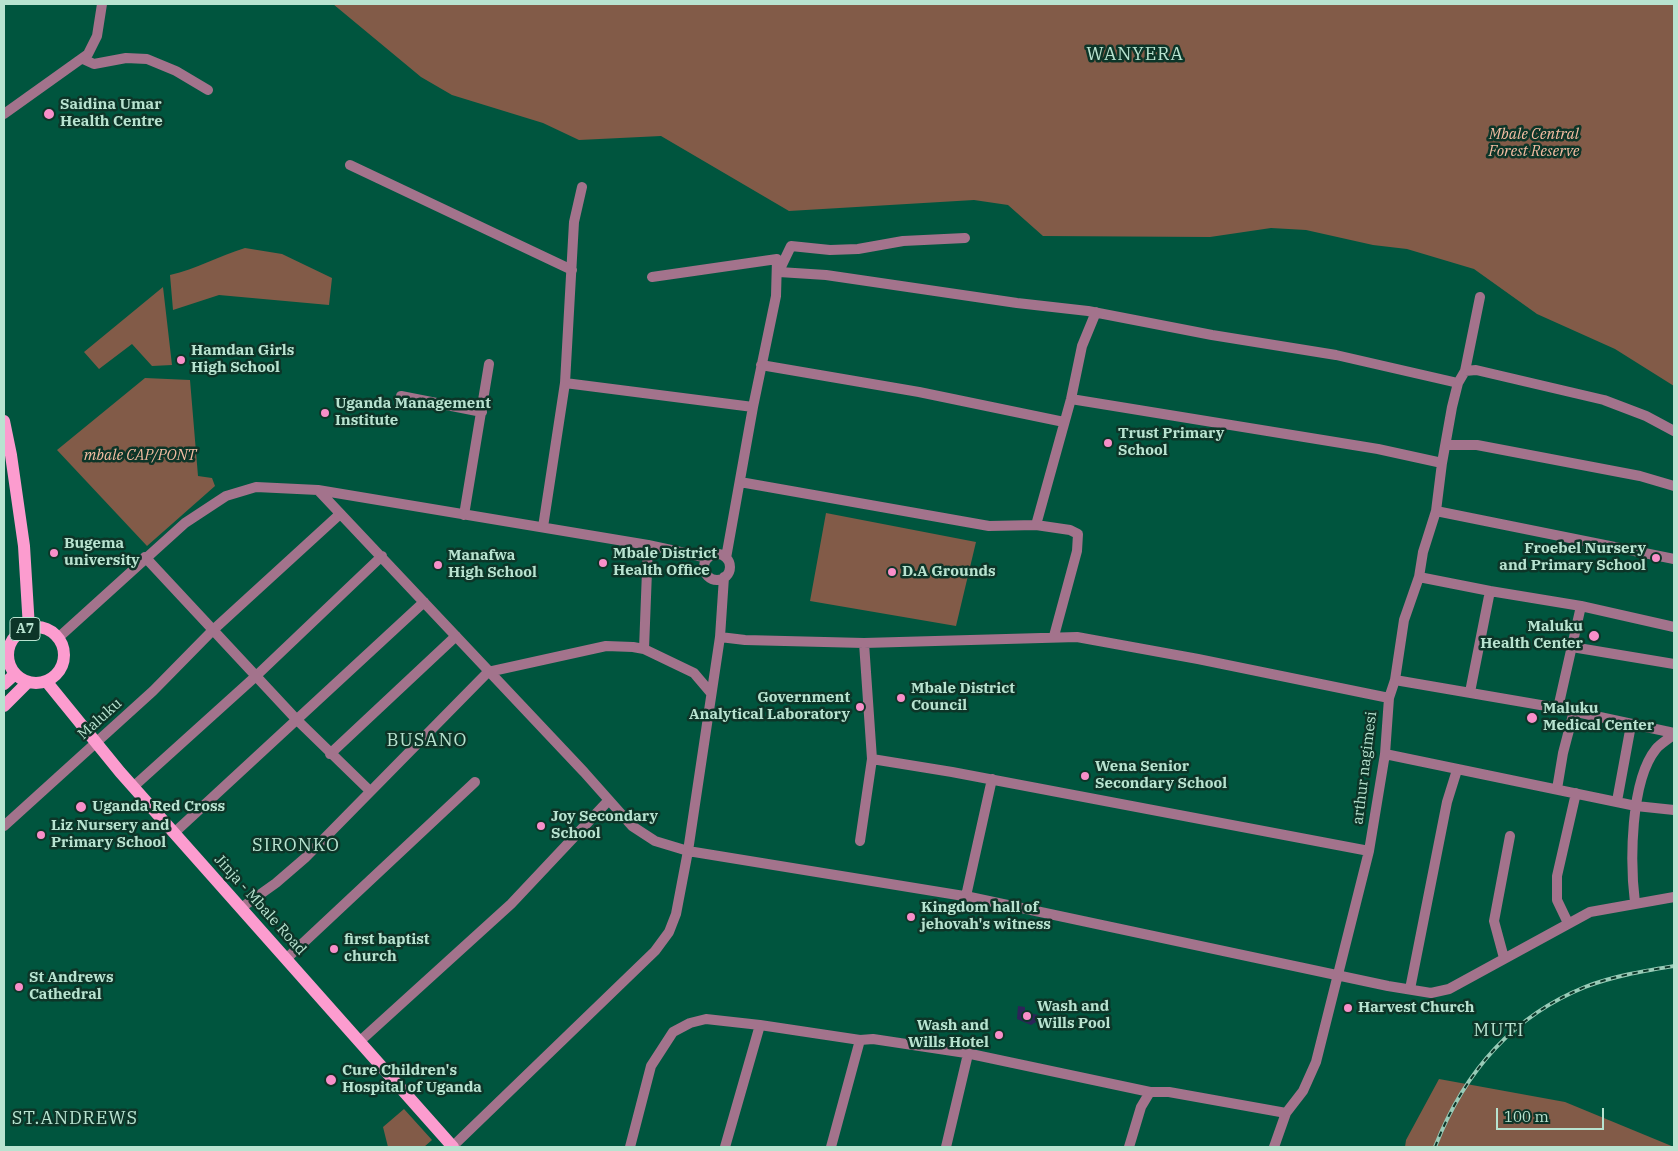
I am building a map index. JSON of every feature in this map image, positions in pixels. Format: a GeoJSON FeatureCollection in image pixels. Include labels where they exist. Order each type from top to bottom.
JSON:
{"type":"FeatureCollection","features":[{"type":"Feature","properties":{"kind":"main road","name":"A7"},"geometry":{"type":"LineString","coordinates":[[4,421],[12,455],[24,546],[29,628]]}},
{"type":"Feature","properties":{"kind":"main road","name":"A7"},"geometry":{"type":"LineString","coordinates":[[15,674],[8,662],[8,652],[15,636],[29,628],[43,628],[58,638],[64,652],[63,662],[55,676],[46,681]]}},
{"type":"Feature","properties":{"kind":"main road"},"geometry":{"type":"LineString","coordinates":[[4,684],[15,674],[28,682],[46,681]]}},
{"type":"Feature","properties":{"kind":"main road","name":"Jinja - Mbale Road"},"geometry":{"type":"LineString","coordinates":[[46,681],[133,787],[453,1147]]}},
{"type":"Feature","properties":{"kind":"main road"},"geometry":{"type":"LineString","coordinates":[[4,706],[28,682]]}},
{"type":"Feature","properties":{"kind":"street"},"geometry":{"type":"LineString","coordinates":[[4,114],[83,59],[92,48],[97,36],[102,4]]}},
{"type":"Feature","properties":{"kind":"street"},"geometry":{"type":"LineString","coordinates":[[83,59],[94,64],[126,58],[147,59],[176,71],[208,90]]}},
{"type":"Feature","properties":{"kind":"street"},"geometry":{"type":"LineString","coordinates":[[350,165],[572,270]]}},
{"type":"Feature","properties":{"kind":"street"},"geometry":{"type":"LineString","coordinates":[[543,527],[564,383],[574,222],[582,187]]}},
{"type":"Feature","properties":{"kind":"street"},"geometry":{"type":"LineString","coordinates":[[779,272],[791,246],[830,250],[858,249],[902,241],[965,238]]}},
{"type":"Feature","properties":{"kind":"street"},"geometry":{"type":"LineString","coordinates":[[453,1147],[655,951],[669,932],[676,914],[688,851],[720,637],[724,577],[729,570],[726,558],[779,272],[777,259],[774,258],[652,277]]}},
{"type":"Feature","properties":{"kind":"street"},"geometry":{"type":"LineString","coordinates":[[779,272],[826,274],[1017,304],[1096,312],[1212,335],[1336,355],[1458,383],[1465,371],[1480,297]]}},
{"type":"Feature","properties":{"kind":"street"},"geometry":{"type":"LineString","coordinates":[[1036,525],[1071,399],[1082,346],[1096,312]]}},
{"type":"Feature","properties":{"kind":"street"},"geometry":{"type":"LineString","coordinates":[[464,514],[489,364]]}},
{"type":"Feature","properties":{"kind":"street"},"geometry":{"type":"LineString","coordinates":[[761,365],[919,392],[1064,422]]}},
{"type":"Feature","properties":{"kind":"street"},"geometry":{"type":"LineString","coordinates":[[1465,371],[1476,370],[1604,400],[1646,416],[1674,431]]}},
{"type":"Feature","properties":{"kind":"street"},"geometry":{"type":"LineString","coordinates":[[564,383],[753,407]]}},
{"type":"Feature","properties":{"kind":"street","name":"arthur nagimesi"},"geometry":{"type":"LineString","coordinates":[[1274,1147],[1286,1113],[1303,1091],[1316,1062],[1369,851],[1385,754],[1389,698],[1395,680],[1404,620],[1419,577],[1423,552],[1436,511],[1442,463],[1458,383]]}},
{"type":"Feature","properties":{"kind":"street"},"geometry":{"type":"LineString","coordinates":[[401,396],[482,412]]}},
{"type":"Feature","properties":{"kind":"street"},"geometry":{"type":"LineString","coordinates":[[1071,399],[1378,449],[1442,463]]}},
{"type":"Feature","properties":{"kind":"street"},"geometry":{"type":"LineString","coordinates":[[1447,445],[1486,446],[1640,476],[1674,486]]}},
{"type":"Feature","properties":{"kind":"street"},"geometry":{"type":"LineString","coordinates":[[740,482],[989,526],[1036,525],[1070,530],[1078,534],[1077,551],[1054,636]]}},
{"type":"Feature","properties":{"kind":"street"},"geometry":{"type":"LineString","coordinates":[[58,638],[145,557],[202,510],[235,492],[256,487],[318,490],[648,545],[708,558],[719,554],[726,558]]}},
{"type":"Feature","properties":{"kind":"street"},"geometry":{"type":"LineString","coordinates":[[318,490],[584,772],[608,801],[641,833],[667,845],[688,851],[966,896],[1338,976],[1410,989],[1440,992],[1568,923],[1600,909],[1674,898]]}},
{"type":"Feature","properties":{"kind":"street"},"geometry":{"type":"LineString","coordinates":[[1436,511],[1674,559]]}},
{"type":"Feature","properties":{"kind":"street","name":"Maluku"},"geometry":{"type":"LineString","coordinates":[[4,826],[153,692],[212,631],[340,514]]}},
{"type":"Feature","properties":{"kind":"street"},"geometry":{"type":"LineString","coordinates":[[644,650],[648,545]]}},
{"type":"Feature","properties":{"kind":"street"},"geometry":{"type":"LineString","coordinates":[[133,787],[256,676],[382,556]]}},
{"type":"Feature","properties":{"kind":"street"},"geometry":{"type":"LineString","coordinates":[[145,557],[296,719],[370,791]]}},
{"type":"Feature","properties":{"kind":"street"},"geometry":{"type":"LineString","coordinates":[[708,558],[704,565],[706,573],[716,580],[724,577]]}},
{"type":"Feature","properties":{"kind":"street"},"geometry":{"type":"LineString","coordinates":[[1419,577],[1581,606],[1674,627]]}},
{"type":"Feature","properties":{"kind":"street"},"geometry":{"type":"LineString","coordinates":[[1470,692],[1490,591]]}},
{"type":"Feature","properties":{"kind":"street"},"geometry":{"type":"LineString","coordinates":[[174,833],[424,602]]}},
{"type":"Feature","properties":{"kind":"street"},"geometry":{"type":"LineString","coordinates":[[1558,708],[1581,606]]}},
{"type":"Feature","properties":{"kind":"street"},"geometry":{"type":"LineString","coordinates":[[330,754],[456,636]]}},
{"type":"Feature","properties":{"kind":"street"},"geometry":{"type":"LineString","coordinates":[[720,637],[744,640],[864,643],[1054,636],[1098,639],[1389,698]]}},
{"type":"Feature","properties":{"kind":"street"},"geometry":{"type":"LineString","coordinates":[[860,842],[872,759],[864,643]]}},
{"type":"Feature","properties":{"kind":"street"},"geometry":{"type":"LineString","coordinates":[[241,908],[276,883],[305,858],[488,672],[606,646],[626,646],[644,650],[694,672],[711,693]]}},
{"type":"Feature","properties":{"kind":"street"},"geometry":{"type":"LineString","coordinates":[[1572,647],[1674,664]]}},
{"type":"Feature","properties":{"kind":"street"},"geometry":{"type":"LineString","coordinates":[[1395,680],[1574,711],[1674,734]]}},
{"type":"Feature","properties":{"kind":"street"},"geometry":{"type":"LineString","coordinates":[[1557,789],[1563,753],[1574,711]]}},
{"type":"Feature","properties":{"kind":"street"},"geometry":{"type":"LineString","coordinates":[[1617,801],[1631,725]]}},
{"type":"Feature","properties":{"kind":"street"},"geometry":{"type":"LineString","coordinates":[[1635,903],[1631,852],[1636,806],[1648,763],[1656,748],[1674,734]]}},
{"type":"Feature","properties":{"kind":"street"},"geometry":{"type":"LineString","coordinates":[[1385,754],[1636,806],[1674,810]]}},
{"type":"Feature","properties":{"kind":"street"},"geometry":{"type":"LineString","coordinates":[[872,759],[992,779],[1369,851]]}},
{"type":"Feature","properties":{"kind":"street"},"geometry":{"type":"LineString","coordinates":[[1410,989],[1446,802],[1457,770]]}},
{"type":"Feature","properties":{"kind":"street"},"geometry":{"type":"LineString","coordinates":[[966,896],[992,779]]}},
{"type":"Feature","properties":{"kind":"street"},"geometry":{"type":"LineString","coordinates":[[286,959],[475,782]]}},
{"type":"Feature","properties":{"kind":"street"},"geometry":{"type":"LineString","coordinates":[[1568,923],[1557,900],[1557,876],[1576,793]]}},
{"type":"Feature","properties":{"kind":"street"},"geometry":{"type":"LineString","coordinates":[[359,1042],[511,904],[608,801]]}},
{"type":"Feature","properties":{"kind":"street"},"geometry":{"type":"LineString","coordinates":[[1504,958],[1494,921],[1510,836]]}},
{"type":"Feature","properties":{"kind":"street"},"geometry":{"type":"LineString","coordinates":[[630,1147],[651,1066],[673,1032],[690,1023],[706,1019],[860,1040],[873,1039],[968,1054],[1150,1092],[1169,1092],[1286,1113]]}},
{"type":"Feature","properties":{"kind":"street"},"geometry":{"type":"LineString","coordinates":[[725,1147],[760,1025]]}},
{"type":"Feature","properties":{"kind":"street"},"geometry":{"type":"LineString","coordinates":[[831,1147],[860,1040]]}},
{"type":"Feature","properties":{"kind":"street"},"geometry":{"type":"LineString","coordinates":[[946,1147],[968,1054]]}},
{"type":"Feature","properties":{"kind":"street"},"geometry":{"type":"LineString","coordinates":[[1129,1147],[1141,1107],[1150,1092]]}},
{"type":"Feature","properties":{"kind":"green space","name":"Mbale Central Forest Reserve"},"geometry":{"type":"Polygon","coordinates":[[[333,4],[1674,4],[1674,386],[1615,349],[1537,314],[1474,269],[1407,249],[1373,245],[1306,230],[1271,228],[1210,237],[1043,236],[1008,205],[974,200],[789,211],[661,136],[579,140],[543,123],[452,95],[421,77],[333,4]]]}},
{"type":"Feature","properties":{"kind":"green space"},"geometry":{"type":"Polygon","coordinates":[[[245,248],[282,254],[332,278],[329,305],[219,295],[173,310],[170,275],[245,248]]]}},
{"type":"Feature","properties":{"kind":"green space"},"geometry":{"type":"Polygon","coordinates":[[[163,287],[172,365],[152,366],[132,344],[99,369],[84,352],[163,287]]]}},
{"type":"Feature","properties":{"kind":"green space","name":"mbale CAP/PONT"},"geometry":{"type":"Polygon","coordinates":[[[145,378],[190,380],[198,476],[212,478],[215,486],[147,546],[57,450],[145,378]]]}},
{"type":"Feature","properties":{"kind":"green space","name":"D.A Grounds"},"geometry":{"type":"Polygon","coordinates":[[[826,513],[976,542],[956,626],[810,601],[826,513]]]}},
{"type":"Feature","properties":{"kind":"green space"},"geometry":{"type":"Polygon","coordinates":[[[1439,1079],[1565,1102],[1674,1147],[1405,1147],[1406,1140],[1439,1079]]]}},
{"type":"Feature","properties":{"kind":"green space"},"geometry":{"type":"Polygon","coordinates":[[[404,1109],[432,1140],[424,1147],[388,1147],[383,1127],[404,1109]]]}},
{"type":"Feature","properties":{"kind":"shaded area","name":"Wash and Wills Pool"},"geometry":{"type":"Polygon","coordinates":[[[1018,1006],[1025,1007],[1025,1012],[1038,1015],[1036,1022],[1031,1025],[1017,1019],[1018,1006]]]}},
{"type":"Feature","properties":{"kind":"railway"},"geometry":{"type":"LineString","coordinates":[[1435,1147],[1446,1121],[1475,1073],[1512,1032],[1534,1015],[1558,1000],[1596,983],[1629,974],[1674,966]]}},
{"type":"Feature","properties":{"kind":"place","name":"Saidina Umar Health Centre"},"geometry":{"type":"Point","coordinates":[49,114]}},
{"type":"Feature","properties":{"kind":"place","name":"Hamdan Girls High School"},"geometry":{"type":"Point","coordinates":[181,360]}},
{"type":"Feature","properties":{"kind":"place","name":"Uganda Management Institute"},"geometry":{"type":"Point","coordinates":[325,413]}},
{"type":"Feature","properties":{"kind":"place","name":"Trust Primary School"},"geometry":{"type":"Point","coordinates":[1108,443]}},
{"type":"Feature","properties":{"kind":"place","name":"Bugema university"},"geometry":{"type":"Point","coordinates":[54,553]}},
{"type":"Feature","properties":{"kind":"place","name":"Froebel Nursery and Primary School"},"geometry":{"type":"Point","coordinates":[1656,558]}},
{"type":"Feature","properties":{"kind":"place","name":"Mbale District Health Office"},"geometry":{"type":"Point","coordinates":[603,563]}},
{"type":"Feature","properties":{"kind":"place","name":"Manafwa High School"},"geometry":{"type":"Point","coordinates":[438,565]}},
{"type":"Feature","properties":{"kind":"place","name":"D.A Grounds"},"geometry":{"type":"Point","coordinates":[892,572]}},
{"type":"Feature","properties":{"kind":"place","name":"Maluku Health Center"},"geometry":{"type":"Point","coordinates":[1594,636]}},
{"type":"Feature","properties":{"kind":"place","name":"Mbale District Council"},"geometry":{"type":"Point","coordinates":[901,698]}},
{"type":"Feature","properties":{"kind":"place","name":"Government Analytical Laboratory"},"geometry":{"type":"Point","coordinates":[860,707]}},
{"type":"Feature","properties":{"kind":"place","name":"Maluku Medical Center"},"geometry":{"type":"Point","coordinates":[1532,718]}},
{"type":"Feature","properties":{"kind":"place","name":"Wena Senior Secondary School"},"geometry":{"type":"Point","coordinates":[1085,776]}},
{"type":"Feature","properties":{"kind":"place","name":"Uganda Red Cross"},"geometry":{"type":"Point","coordinates":[81,807]}},
{"type":"Feature","properties":{"kind":"place","name":"Joy Secondary School"},"geometry":{"type":"Point","coordinates":[541,826]}},
{"type":"Feature","properties":{"kind":"place","name":"Liz Nursery and Primary School"},"geometry":{"type":"Point","coordinates":[41,835]}},
{"type":"Feature","properties":{"kind":"place","name":"Kingdom hall of jehovah's witness"},"geometry":{"type":"Point","coordinates":[911,917]}},
{"type":"Feature","properties":{"kind":"place","name":"first baptist church"},"geometry":{"type":"Point","coordinates":[334,949]}},
{"type":"Feature","properties":{"kind":"place","name":"St Andrews Cathedral"},"geometry":{"type":"Point","coordinates":[19,987]}},
{"type":"Feature","properties":{"kind":"place","name":"Harvest Church"},"geometry":{"type":"Point","coordinates":[1348,1008]}},
{"type":"Feature","properties":{"kind":"place","name":"Wash and Wills Pool"},"geometry":{"type":"Point","coordinates":[1027,1016]}},
{"type":"Feature","properties":{"kind":"place","name":"Wash and Wills Hotel"},"geometry":{"type":"Point","coordinates":[999,1035]}},
{"type":"Feature","properties":{"kind":"place","name":"Cure Children's Hospital of Uganda"},"geometry":{"type":"Point","coordinates":[331,1080]}},
{"type":"Feature","properties":{"kind":"district","name":"WANYERA"},"geometry":{"type":"Point","coordinates":[1135,55]}},
{"type":"Feature","properties":{"kind":"district","name":"BUSANO"},"geometry":{"type":"Point","coordinates":[427,741]}},
{"type":"Feature","properties":{"kind":"district","name":"SIRONKO"},"geometry":{"type":"Point","coordinates":[296,846]}},
{"type":"Feature","properties":{"kind":"district","name":"MUTI"},"geometry":{"type":"Point","coordinates":[1499,1031]}},
{"type":"Feature","properties":{"kind":"district","name":"ST.ANDREWS"},"geometry":{"type":"Point","coordinates":[75,1119]}}]}
